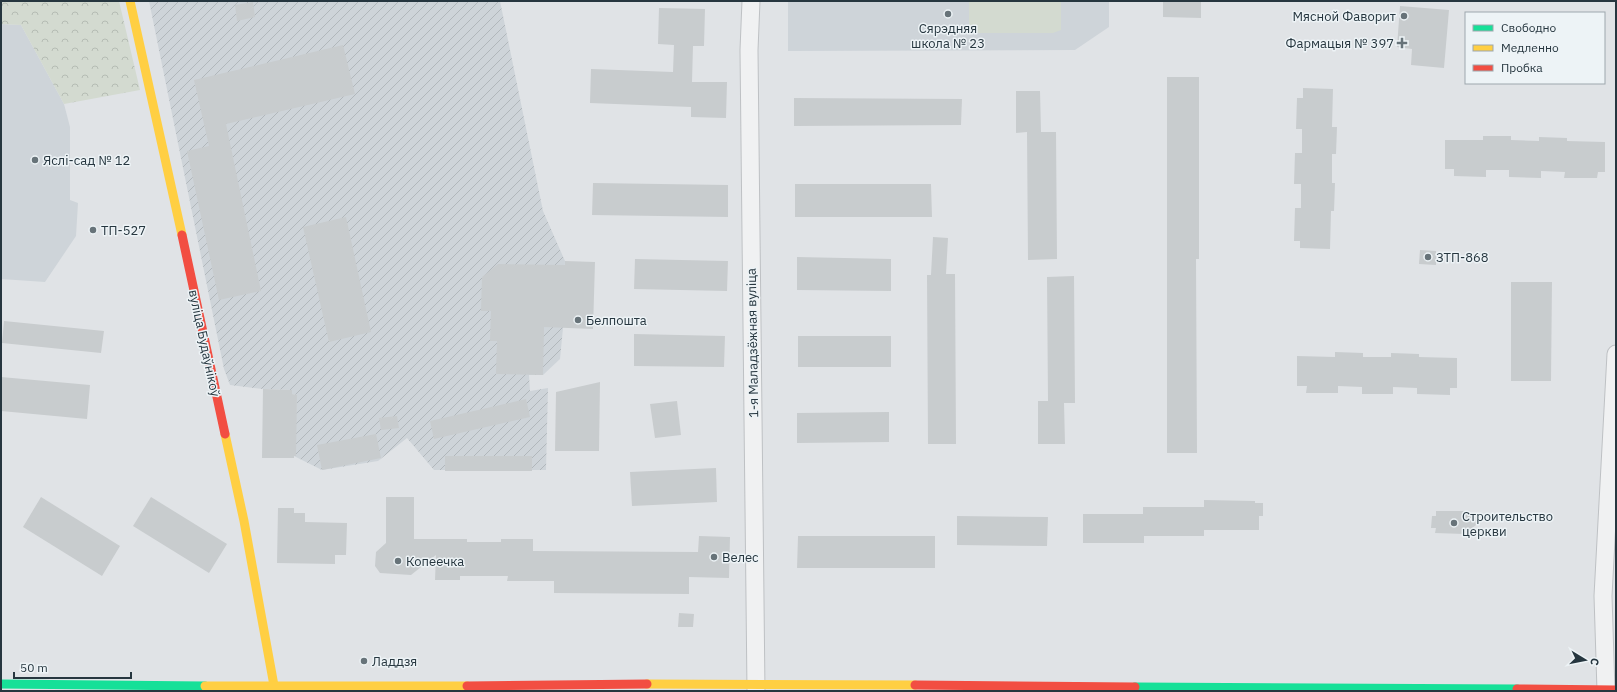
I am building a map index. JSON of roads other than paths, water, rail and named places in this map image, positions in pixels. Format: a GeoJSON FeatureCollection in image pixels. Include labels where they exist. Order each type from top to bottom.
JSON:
{"type":"FeatureCollection","features":[{"type":"Feature","properties":{"kind":"main road","name":"вуліца Будаўнікоў"},"geometry":{"type":"LineString","coordinates":[[130,1],[171,182],[203,338],[244,521],[274,689]]}},
{"type":"Feature","properties":{"kind":"main road"},"geometry":{"type":"LineString","coordinates":[[1,684],[274,689],[756,688],[1609,690]]}},
{"type":"Feature","properties":{"kind":"street","name":"1-я Маладзёжная вуліца"},"geometry":{"type":"LineString","coordinates":[[751,1],[749,65],[756,688]]}},
{"type":"Feature","properties":{"kind":"street"},"geometry":{"type":"LineString","coordinates":[[1609,690],[1603,596],[1616,354]]}},
{"type":"Feature","properties":{"kind":"place","name":"Сярэдняя школа № 23"},"geometry":{"type":"Point","coordinates":[948,14]}},
{"type":"Feature","properties":{"kind":"place","name":"Мясной Фаворит"},"geometry":{"type":"Point","coordinates":[1404,16]}},
{"type":"Feature","properties":{"kind":"place","name":"Фармацыя № 397"},"geometry":{"type":"Point","coordinates":[1402,43]}},
{"type":"Feature","properties":{"kind":"place","name":"Яслі-сад № 12"},"geometry":{"type":"Point","coordinates":[35,160]}},
{"type":"Feature","properties":{"kind":"place","name":"ТП-527"},"geometry":{"type":"Point","coordinates":[93,230]}},
{"type":"Feature","properties":{"kind":"place","name":"ЗТП-868"},"geometry":{"type":"Point","coordinates":[1428,257]}},
{"type":"Feature","properties":{"kind":"place","name":"Белпошта"},"geometry":{"type":"Point","coordinates":[578,320]}},
{"type":"Feature","properties":{"kind":"place","name":"Строительство церкви"},"geometry":{"type":"Point","coordinates":[1454,523]}},
{"type":"Feature","properties":{"kind":"place","name":"Велес"},"geometry":{"type":"Point","coordinates":[714,557]}},
{"type":"Feature","properties":{"kind":"place","name":"Копеечка"},"geometry":{"type":"Point","coordinates":[398,561]}},
{"type":"Feature","properties":{"kind":"place","name":"Ладдзя"},"geometry":{"type":"Point","coordinates":[364,661]}}]}
